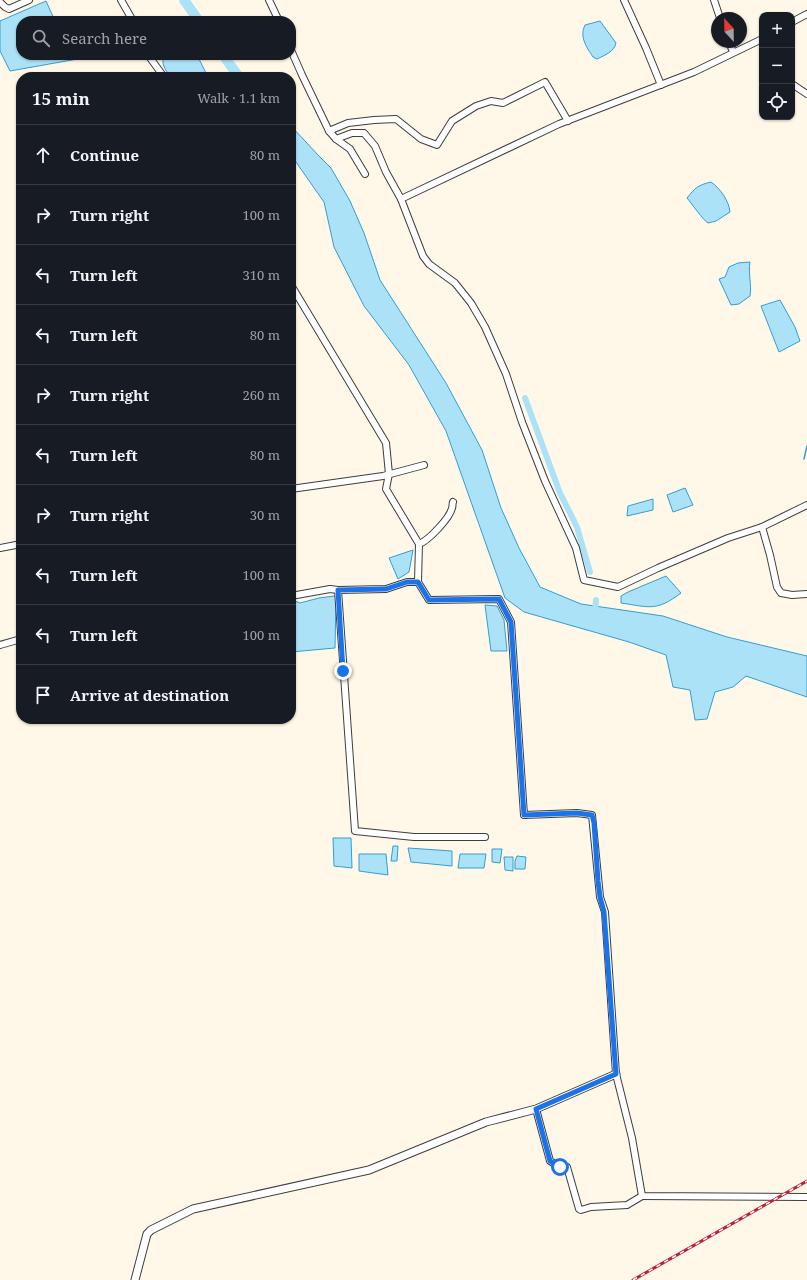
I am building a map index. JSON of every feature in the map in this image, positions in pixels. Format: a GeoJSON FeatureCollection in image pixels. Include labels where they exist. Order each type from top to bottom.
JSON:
{"type":"FeatureCollection","features":[{"type":"Feature","properties":{"kind":"street"},"geometry":{"type":"LineString","coordinates":[[0,2],[5,7],[9,8],[29,0]]}},
{"type":"Feature","properties":{"kind":"street"},"geometry":{"type":"LineString","coordinates":[[121,0],[130,16]]}},
{"type":"Feature","properties":{"kind":"street"},"geometry":{"type":"LineString","coordinates":[[269,0],[277,16]]}},
{"type":"Feature","properties":{"kind":"street"},"geometry":{"type":"LineString","coordinates":[[624,0],[646,48],[660,86]]}},
{"type":"Feature","properties":{"kind":"street"},"geometry":{"type":"LineString","coordinates":[[714,0],[718,12]]}},
{"type":"Feature","properties":{"kind":"street"},"geometry":{"type":"LineString","coordinates":[[795,20],[807,14]]}},
{"type":"Feature","properties":{"kind":"street"},"geometry":{"type":"LineString","coordinates":[[401,199],[568,121],[694,72],[759,40]]}},
{"type":"Feature","properties":{"kind":"street"},"geometry":{"type":"LineString","coordinates":[[731,48],[733,52]]}},
{"type":"Feature","properties":{"kind":"street"},"geometry":{"type":"LineString","coordinates":[[152,60],[160,72]]}},
{"type":"Feature","properties":{"kind":"street"},"geometry":{"type":"LineString","coordinates":[[295,60],[329,131],[336,139],[350,149],[365,174]]}},
{"type":"Feature","properties":{"kind":"street"},"geometry":{"type":"LineString","coordinates":[[329,131],[348,123],[396,119],[421,139],[437,145],[452,121],[476,106],[491,101],[503,103],[545,82],[568,121]]}},
{"type":"Feature","properties":{"kind":"street"},"geometry":{"type":"LineString","coordinates":[[795,86],[807,94]]}},
{"type":"Feature","properties":{"kind":"street"},"geometry":{"type":"LineString","coordinates":[[336,139],[352,133],[364,133],[375,146],[386,172],[401,199],[423,256],[429,264],[456,283],[485,327],[506,374],[522,422],[546,481],[576,548],[584,580],[618,587],[728,538],[762,527],[807,505]]}},
{"type":"Feature","properties":{"kind":"street"},"geometry":{"type":"LineString","coordinates":[[296,293],[386,443],[390,474],[386,489],[418,544],[418,582],[429,600],[499,599],[511,622],[524,815],[577,813],[592,815],[594,823],[600,897],[604,912],[616,1074],[632,1138],[642,1196]]}},
{"type":"Feature","properties":{"kind":"street"},"geometry":{"type":"LineString","coordinates":[[296,488],[364,479],[401,472],[424,465]]}},
{"type":"Feature","properties":{"kind":"street"},"geometry":{"type":"LineString","coordinates":[[418,544],[423,542],[442,524],[452,509],[453,502]]}},
{"type":"Feature","properties":{"kind":"street"},"geometry":{"type":"LineString","coordinates":[[762,527],[777,587],[781,593],[792,595],[807,594]]}},
{"type":"Feature","properties":{"kind":"street"},"geometry":{"type":"LineString","coordinates":[[0,548],[16,545]]}},
{"type":"Feature","properties":{"kind":"street"},"geometry":{"type":"LineString","coordinates":[[296,595],[330,589],[386,589],[407,582],[418,582]]}},
{"type":"Feature","properties":{"kind":"street"},"geometry":{"type":"LineString","coordinates":[[338,590],[354,831],[414,837],[484,837]]}},
{"type":"Feature","properties":{"kind":"street"},"geometry":{"type":"LineString","coordinates":[[0,645],[16,640]]}},
{"type":"Feature","properties":{"kind":"street"},"geometry":{"type":"LineString","coordinates":[[135,1280],[147,1234],[151,1230],[194,1209],[369,1170],[486,1122],[536,1109],[616,1074]]}},
{"type":"Feature","properties":{"kind":"street"},"geometry":{"type":"LineString","coordinates":[[536,1109],[550,1161],[560,1167],[567,1167],[578,1209],[581,1210],[591,1207],[627,1204],[642,1196],[807,1197]]}},
{"type":"Feature","properties":{"kind":"water"},"geometry":{"type":"Polygon","coordinates":[[[46,1],[53,16],[16,16],[16,60],[72,60],[10,71],[0,51],[0,21],[46,1]]]}},
{"type":"Feature","properties":{"kind":"water"},"geometry":{"type":"Polygon","coordinates":[[[600,21],[616,43],[611,51],[597,59],[593,57],[584,42],[583,29],[585,25],[600,21]]]}},
{"type":"Feature","properties":{"kind":"water"},"geometry":{"type":"Polygon","coordinates":[[[200,60],[206,72],[167,72],[163,61],[200,60]]]}},
{"type":"Feature","properties":{"kind":"water"},"geometry":{"type":"Polygon","coordinates":[[[296,131],[331,168],[350,201],[364,233],[380,280],[446,383],[482,450],[501,508],[519,548],[540,587],[581,604],[663,616],[727,637],[807,656],[807,697],[746,676],[733,687],[715,692],[707,719],[695,720],[690,690],[673,687],[666,655],[629,642],[524,612],[505,598],[446,431],[409,365],[364,306],[334,247],[324,202],[296,162],[296,131]]]}},
{"type":"Feature","properties":{"kind":"water"},"geometry":{"type":"Polygon","coordinates":[[[711,182],[724,195],[730,212],[716,221],[708,223],[687,198],[697,187],[711,182]]]}},
{"type":"Feature","properties":{"kind":"water"},"geometry":{"type":"Polygon","coordinates":[[[750,262],[750,296],[739,304],[731,305],[719,279],[725,277],[729,267],[738,263],[750,262]]]}},
{"type":"Feature","properties":{"kind":"water"},"geometry":{"type":"Polygon","coordinates":[[[780,300],[795,327],[800,341],[779,352],[761,306],[780,300]]]}},
{"type":"Feature","properties":{"kind":"water"},"geometry":{"type":"Polygon","coordinates":[[[685,488],[693,505],[673,512],[667,495],[685,488]]]}},
{"type":"Feature","properties":{"kind":"water"},"geometry":{"type":"Polygon","coordinates":[[[653,499],[653,510],[627,516],[628,506],[653,499]]]}},
{"type":"Feature","properties":{"kind":"water"},"geometry":{"type":"Polygon","coordinates":[[[413,550],[409,572],[398,579],[389,558],[413,550]]]}},
{"type":"Feature","properties":{"kind":"water"},"geometry":{"type":"Polygon","coordinates":[[[666,576],[681,593],[672,599],[658,606],[652,607],[621,603],[621,596],[666,576]]]}},
{"type":"Feature","properties":{"kind":"water"},"geometry":{"type":"Polygon","coordinates":[[[334,596],[336,598],[335,648],[296,652],[296,601],[300,603],[334,596]]]}},
{"type":"Feature","properties":{"kind":"water"},"geometry":{"type":"Polygon","coordinates":[[[485,605],[497,606],[504,620],[507,651],[491,651],[485,605]]]}},
{"type":"Feature","properties":{"kind":"water"},"geometry":{"type":"Polygon","coordinates":[[[333,838],[351,838],[352,868],[334,866],[333,838]]]}},
{"type":"Feature","properties":{"kind":"water"},"geometry":{"type":"Polygon","coordinates":[[[393,846],[398,846],[397,861],[391,861],[393,846]]]}},
{"type":"Feature","properties":{"kind":"water"},"geometry":{"type":"Polygon","coordinates":[[[408,848],[452,851],[452,866],[411,862],[408,848]]]}},
{"type":"Feature","properties":{"kind":"water"},"geometry":{"type":"Polygon","coordinates":[[[492,849],[502,849],[500,863],[492,862],[492,849]]]}},
{"type":"Feature","properties":{"kind":"water"},"geometry":{"type":"Polygon","coordinates":[[[359,854],[386,854],[388,875],[359,871],[359,854]]]}},
{"type":"Feature","properties":{"kind":"water"},"geometry":{"type":"Polygon","coordinates":[[[460,854],[486,854],[484,868],[458,868],[460,854]]]}},
{"type":"Feature","properties":{"kind":"water"},"geometry":{"type":"Polygon","coordinates":[[[517,856],[526,857],[525,869],[515,869],[515,861],[517,856]]]}},
{"type":"Feature","properties":{"kind":"water"},"geometry":{"type":"Polygon","coordinates":[[[504,857],[513,857],[513,871],[505,870],[504,857]]]}},
{"type":"Feature","properties":{"kind":"waterway"},"geometry":{"type":"LineString","coordinates":[[184,0],[195,16]]}},
{"type":"Feature","properties":{"kind":"waterway"},"geometry":{"type":"LineString","coordinates":[[227,60],[235,72]]}},
{"type":"Feature","properties":{"kind":"waterway"},"geometry":{"type":"LineString","coordinates":[[525,398],[560,493],[577,527],[590,572]]}},
{"type":"Feature","properties":{"kind":"waterway"},"geometry":{"type":"LineString","coordinates":[[804,459],[807,446]]}},
{"type":"Feature","properties":{"kind":"waterway"},"geometry":{"type":"LineString","coordinates":[[595,612],[596,600]]}},
{"type":"Feature","properties":{"kind":"railway"},"geometry":{"type":"LineString","coordinates":[[633,1280],[807,1181]]}},
{"type":"Feature","properties":{"kind":"route"},"geometry":{"type":"LineString","coordinates":[[343,671],[338,590],[386,589],[407,582],[418,582],[429,600],[499,599],[511,622],[524,815],[577,813],[592,815],[594,823],[598,881],[604,912],[616,1074],[536,1109],[550,1161],[560,1167]]}}]}
